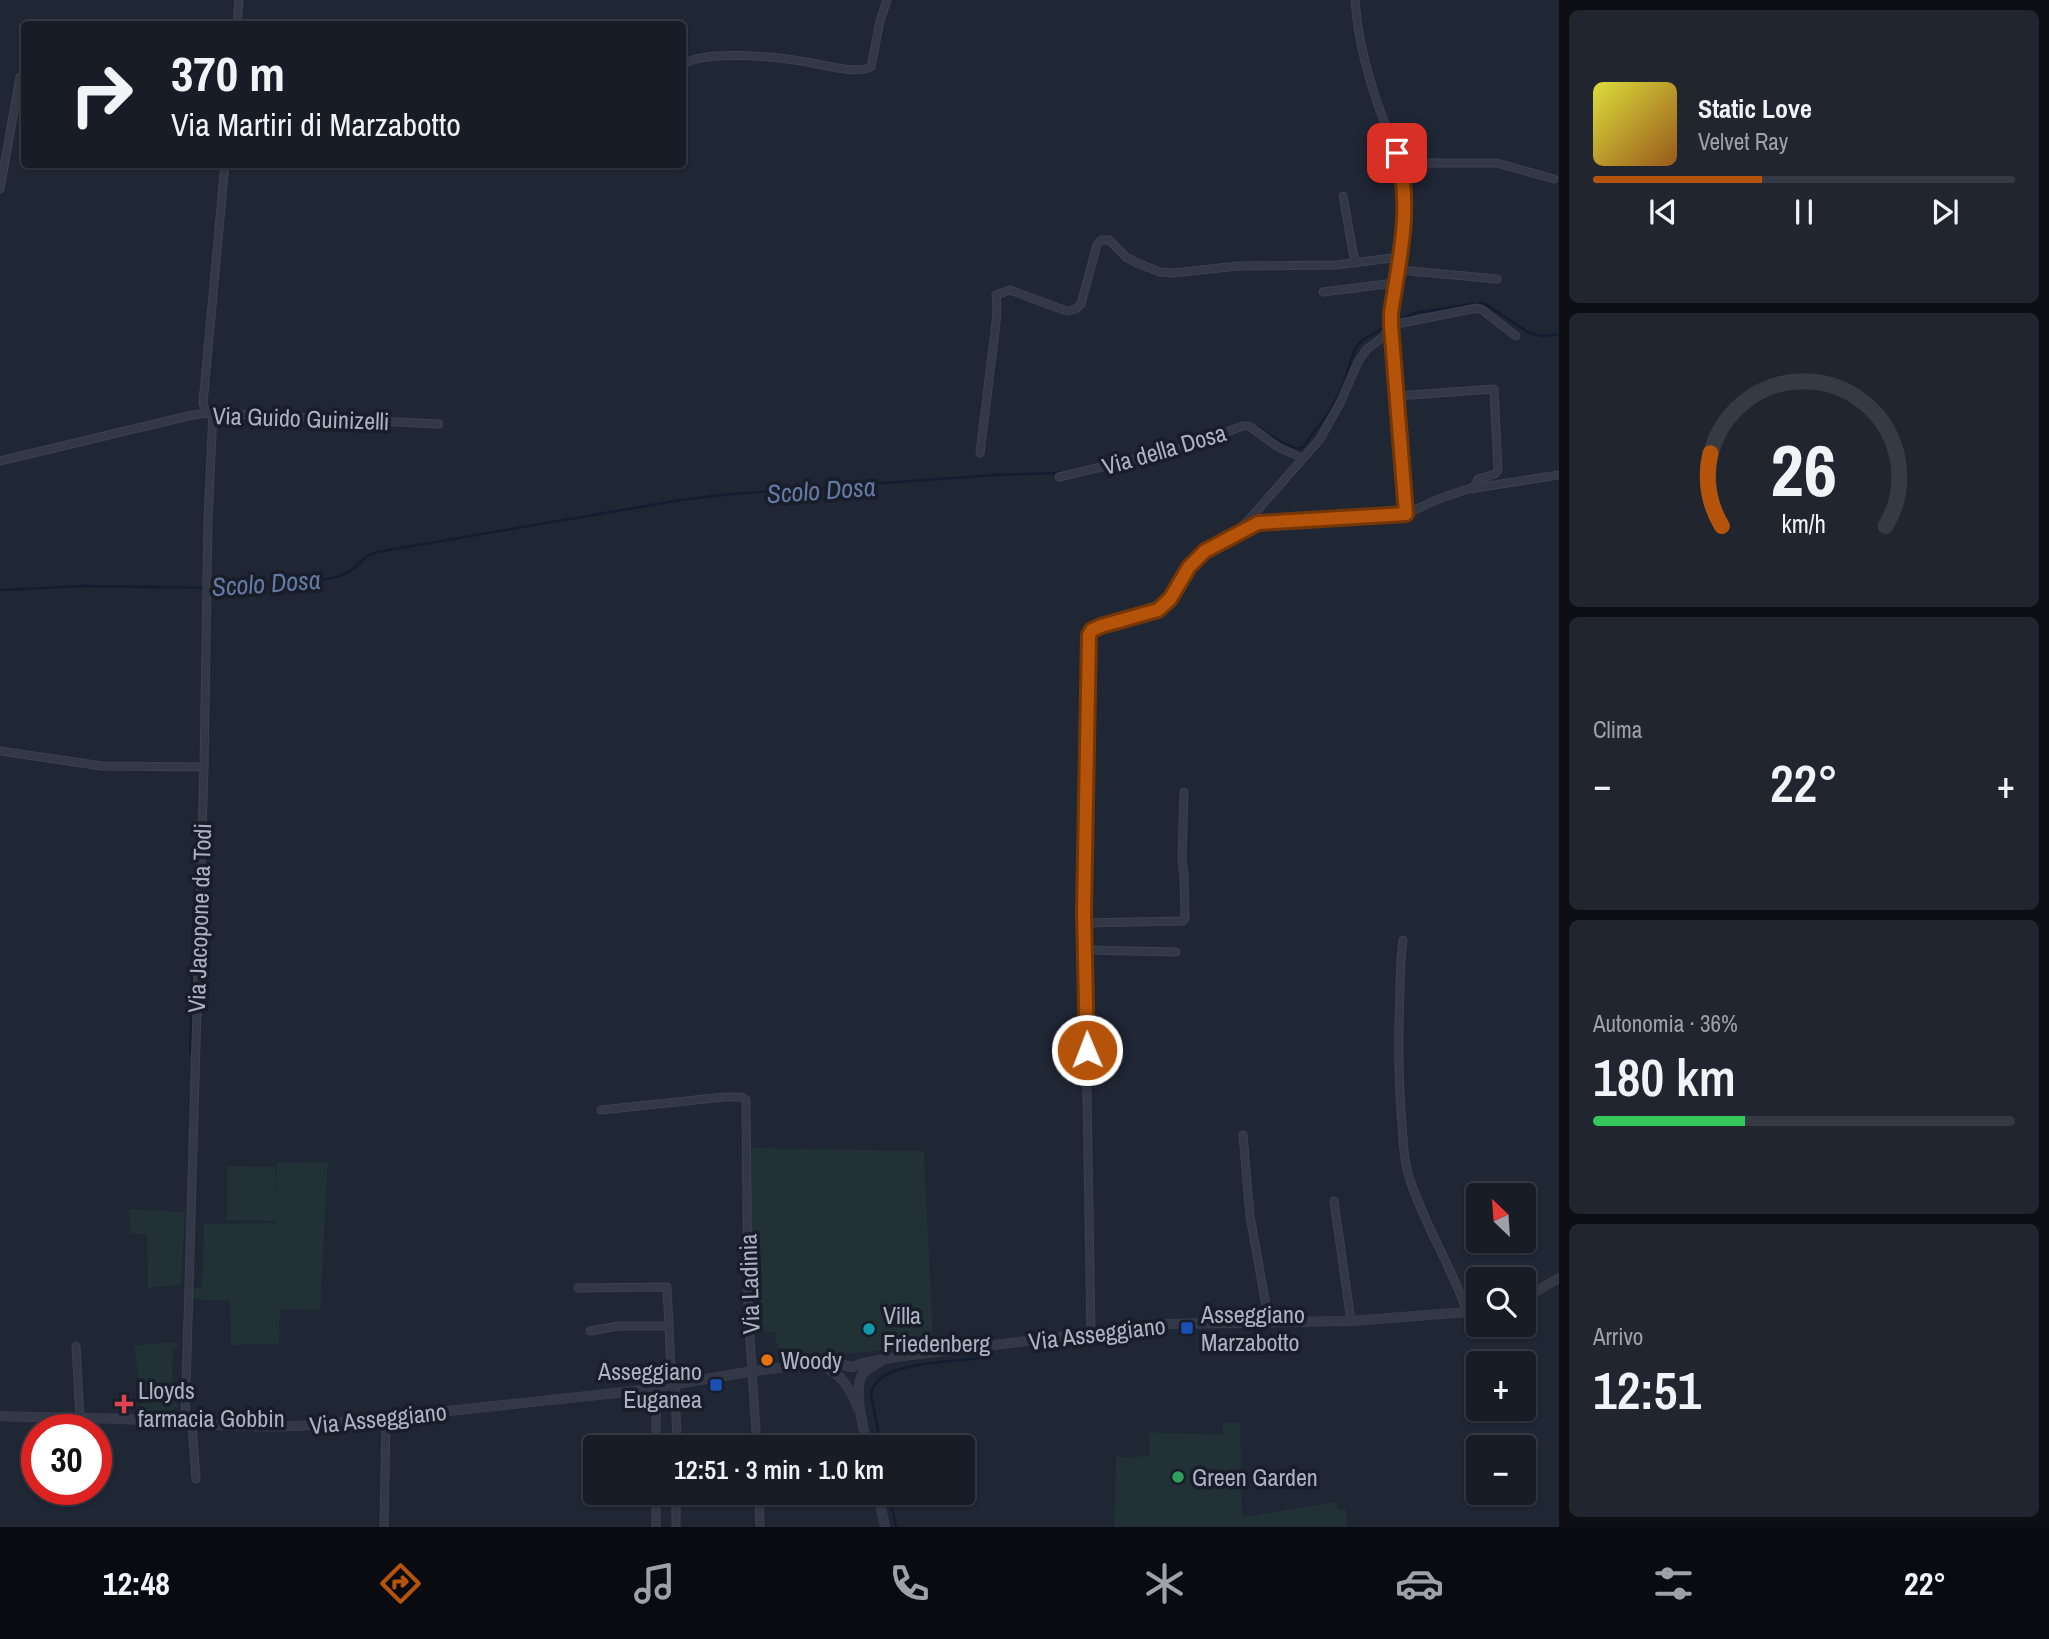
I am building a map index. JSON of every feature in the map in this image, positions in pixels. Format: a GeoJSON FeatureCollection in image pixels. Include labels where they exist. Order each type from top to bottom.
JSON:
{"type":"FeatureCollection","features":[{"type":"Feature","properties":{"kind":"street"},"geometry":{"type":"LineString","coordinates":[[237,21],[239,0]]}},
{"type":"Feature","properties":{"kind":"street"},"geometry":{"type":"LineString","coordinates":[[686,62],[694,59],[728,56],[795,60],[866,70],[872,67],[887,0]]}},
{"type":"Feature","properties":{"kind":"street"},"geometry":{"type":"LineString","coordinates":[[1355,0],[1359,34],[1371,83],[1400,163],[1402,181],[1403,232],[1391,325],[1406,514]]}},
{"type":"Feature","properties":{"kind":"street"},"geometry":{"type":"LineString","coordinates":[[0,189],[20,77]]}},
{"type":"Feature","properties":{"kind":"street"},"geometry":{"type":"LineString","coordinates":[[1400,163],[1497,163],[1554,179]]}},
{"type":"Feature","properties":{"kind":"street","name":"Via Jacopone da Todi"},"geometry":{"type":"LineString","coordinates":[[195,1479],[189,1424],[207,593],[209,413],[203,403],[225,168]]}},
{"type":"Feature","properties":{"kind":"street"},"geometry":{"type":"LineString","coordinates":[[1343,196],[1355,263]]}},
{"type":"Feature","properties":{"kind":"street"},"geometry":{"type":"LineString","coordinates":[[980,453],[996,323],[996,295],[1010,290],[1061,309],[1076,309],[1081,304],[1101,240],[1109,240],[1126,257],[1137,263],[1160,272],[1173,273],[1238,266],[1336,265],[1400,257]]}},
{"type":"Feature","properties":{"kind":"street"},"geometry":{"type":"LineString","coordinates":[[1399,270],[1497,279]]}},
{"type":"Feature","properties":{"kind":"street"},"geometry":{"type":"LineString","coordinates":[[1323,292],[1395,284]]}},
{"type":"Feature","properties":{"kind":"street"},"geometry":{"type":"LineString","coordinates":[[1232,537],[1320,439],[1358,362],[1391,325],[1477,308],[1516,336]]}},
{"type":"Feature","properties":{"kind":"street"},"geometry":{"type":"LineString","coordinates":[[1383,337],[1393,344]]}},
{"type":"Feature","properties":{"kind":"street"},"geometry":{"type":"LineString","coordinates":[[1397,396],[1494,389],[1498,470],[1495,474],[1478,479],[1473,489]]}},
{"type":"Feature","properties":{"kind":"street","name":"Via Guido Guinizelli"},"geometry":{"type":"LineString","coordinates":[[0,461],[209,413],[439,424]]}},
{"type":"Feature","properties":{"kind":"street","name":"Via della Dosa"},"geometry":{"type":"LineString","coordinates":[[1059,477],[1182,448],[1242,426],[1249,426],[1278,447],[1301,458]]}},
{"type":"Feature","properties":{"kind":"street"},"geometry":{"type":"LineString","coordinates":[[1091,1333],[1084,923],[1089,635],[1092,630],[1101,626],[1158,610],[1170,599],[1189,567],[1205,551],[1256,524],[1406,514],[1445,496],[1559,475]]}},
{"type":"Feature","properties":{"kind":"street"},"geometry":{"type":"LineString","coordinates":[[1254,514],[1253,520],[1256,524]]}},
{"type":"Feature","properties":{"kind":"street"},"geometry":{"type":"LineString","coordinates":[[0,751],[102,766],[204,767]]}},
{"type":"Feature","properties":{"kind":"street"},"geometry":{"type":"LineString","coordinates":[[1084,923],[1185,918],[1185,875],[1182,859],[1184,792]]}},
{"type":"Feature","properties":{"kind":"street"},"geometry":{"type":"LineString","coordinates":[[1403,940],[1398,1072],[1405,1157],[1411,1182],[1466,1309]]}},
{"type":"Feature","properties":{"kind":"street"},"geometry":{"type":"LineString","coordinates":[[1085,950],[1175,952]]}},
{"type":"Feature","properties":{"kind":"street","name":"Via Ladinia"},"geometry":{"type":"LineString","coordinates":[[601,1110],[724,1097],[742,1097],[746,1100],[748,1308],[756,1435]]}},
{"type":"Feature","properties":{"kind":"street"},"geometry":{"type":"LineString","coordinates":[[1243,1135],[1250,1216],[1269,1322]]}},
{"type":"Feature","properties":{"kind":"street"},"geometry":{"type":"LineString","coordinates":[[1334,1201],[1351,1321]]}},
{"type":"Feature","properties":{"kind":"street"},"geometry":{"type":"LineString","coordinates":[[1536,1291],[1559,1278]]}},
{"type":"Feature","properties":{"kind":"street"},"geometry":{"type":"LineString","coordinates":[[578,1288],[667,1287],[677,1435]]}},
{"type":"Feature","properties":{"kind":"street","name":"Via Asseggiano"},"geometry":{"type":"LineString","coordinates":[[112,1419],[285,1427],[656,1388],[753,1371],[832,1362],[851,1367],[884,1359],[1180,1323],[1351,1321],[1466,1312]]}},
{"type":"Feature","properties":{"kind":"street"},"geometry":{"type":"LineString","coordinates":[[590,1331],[619,1326],[669,1326]]}},
{"type":"Feature","properties":{"kind":"street"},"geometry":{"type":"LineString","coordinates":[[76,1346],[79,1414]]}},
{"type":"Feature","properties":{"kind":"street"},"geometry":{"type":"LineString","coordinates":[[818,1364],[853,1385],[884,1359]]}},
{"type":"Feature","properties":{"kind":"street"},"geometry":{"type":"LineString","coordinates":[[861,1416],[861,1379],[859,1370],[851,1367],[843,1373],[861,1416],[865,1435]]}},
{"type":"Feature","properties":{"kind":"street"},"geometry":{"type":"LineString","coordinates":[[656,1388],[656,1435]]}},
{"type":"Feature","properties":{"kind":"street","name":"Via Asseggiano"},"geometry":{"type":"LineString","coordinates":[[0,1416],[21,1417]]}},
{"type":"Feature","properties":{"kind":"street"},"geometry":{"type":"LineString","coordinates":[[384,1527],[386,1418]]}},
{"type":"Feature","properties":{"kind":"street"},"geometry":{"type":"LineString","coordinates":[[656,1505],[656,1527]]}},
{"type":"Feature","properties":{"kind":"street"},"geometry":{"type":"LineString","coordinates":[[676,1505],[676,1527]]}},
{"type":"Feature","properties":{"kind":"street"},"geometry":{"type":"LineString","coordinates":[[759,1505],[760,1527]]}},
{"type":"Feature","properties":{"kind":"street"},"geometry":{"type":"LineString","coordinates":[[880,1505],[885,1527]]}},
{"type":"Feature","properties":{"kind":"shaded area"},"geometry":{"type":"Polygon","coordinates":[[[747,1148],[924,1151],[933,1341],[929,1346],[779,1360],[775,1332],[757,1331],[747,1148]]]}},
{"type":"Feature","properties":{"kind":"shaded area"},"geometry":{"type":"Polygon","coordinates":[[[328,1162],[320,1310],[280,1309],[279,1344],[231,1345],[230,1301],[192,1299],[193,1288],[202,1287],[204,1224],[276,1221],[227,1220],[227,1166],[276,1167],[275,1212],[277,1163],[328,1162]]]}},
{"type":"Feature","properties":{"kind":"shaded area"},"geometry":{"type":"Polygon","coordinates":[[[129,1209],[185,1212],[181,1285],[148,1288],[147,1235],[130,1233],[129,1209]]]}},
{"type":"Feature","properties":{"kind":"shaded area"},"geometry":{"type":"Polygon","coordinates":[[[178,1342],[178,1347],[173,1348],[172,1389],[176,1390],[177,1407],[167,1415],[141,1414],[135,1345],[178,1342]]]}},
{"type":"Feature","properties":{"kind":"shaded area","name":"Green Garden"},"geometry":{"type":"Polygon","coordinates":[[[1223,1423],[1240,1423],[1242,1517],[1336,1502],[1338,1510],[1346,1509],[1347,1527],[1114,1527],[1116,1457],[1150,1456],[1150,1432],[1223,1435],[1223,1423]]]}},
{"type":"Feature","properties":{"kind":"waterway","name":"Scolo Dosa"},"geometry":{"type":"LineString","coordinates":[[1394,320],[1420,312],[1480,303],[1529,333],[1543,336],[1559,334]]}},
{"type":"Feature","properties":{"kind":"waterway","name":"Scolo Dosa"},"geometry":{"type":"LineString","coordinates":[[1222,430],[1248,422],[1284,444],[1298,449],[1303,447],[1331,409],[1343,386],[1355,348],[1389,324]]}},
{"type":"Feature","properties":{"kind":"waterway","name":"Scolo Dosa"},"geometry":{"type":"LineString","coordinates":[[1169,447],[1186,443]]}},
{"type":"Feature","properties":{"kind":"waterway","name":"Scolo Dosa"},"geometry":{"type":"LineString","coordinates":[[0,590],[84,586],[218,588],[317,581],[340,576],[377,552],[681,500],[995,475],[1061,473]]}},
{"type":"Feature","properties":{"kind":"waterway"},"geometry":{"type":"LineString","coordinates":[[195,885],[195,908]]}},
{"type":"Feature","properties":{"kind":"waterway"},"geometry":{"type":"LineString","coordinates":[[190,1053],[194,912]]}},
{"type":"Feature","properties":{"kind":"waterway"},"geometry":{"type":"LineString","coordinates":[[879,1435],[871,1394],[876,1383],[886,1375],[917,1365],[980,1358]]}},
{"type":"Feature","properties":{"kind":"waterway"},"geometry":{"type":"LineString","coordinates":[[891,1505],[896,1527]]}},
{"type":"Feature","properties":{"kind":"place","name":"Asseggiano Marzabotto"},"geometry":{"type":"Point","coordinates":[1187,1328]}},
{"type":"Feature","properties":{"kind":"place","name":"Villa Friedenberg"},"geometry":{"type":"Point","coordinates":[869,1329]}},
{"type":"Feature","properties":{"kind":"place","name":"Woody"},"geometry":{"type":"Point","coordinates":[767,1360]}},
{"type":"Feature","properties":{"kind":"place","name":"Asseggiano Euganea"},"geometry":{"type":"Point","coordinates":[716,1385]}},
{"type":"Feature","properties":{"kind":"place","name":"Lloyds farmacia Gobbin"},"geometry":{"type":"Point","coordinates":[124,1404]}},
{"type":"Feature","properties":{"kind":"place","name":"Green Garden"},"geometry":{"type":"Point","coordinates":[1178,1477]}},
{"type":"Feature","properties":{"kind":"route"},"geometry":{"type":"LineString","coordinates":[[1087,1050],[1084,913],[1089,635],[1092,630],[1101,626],[1158,610],[1170,599],[1189,567],[1205,551],[1258,523],[1406,514],[1391,325],[1403,232],[1402,181],[1397,153]]}}]}
